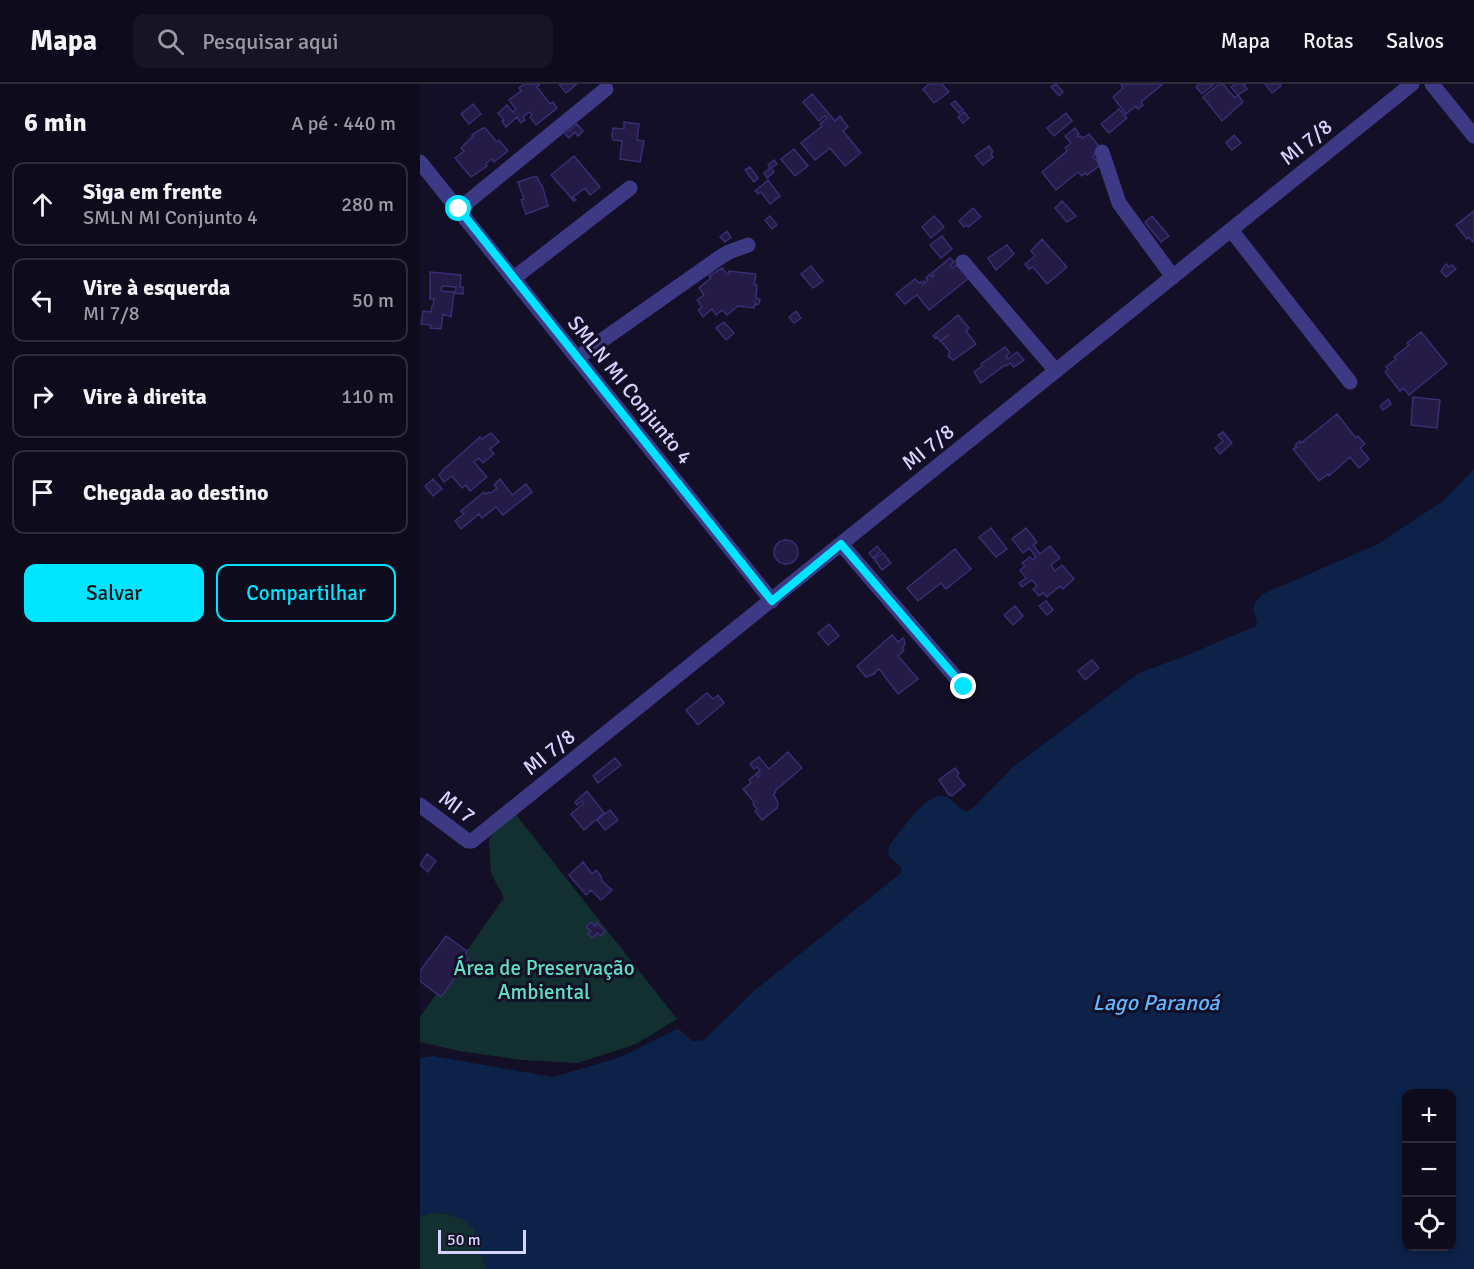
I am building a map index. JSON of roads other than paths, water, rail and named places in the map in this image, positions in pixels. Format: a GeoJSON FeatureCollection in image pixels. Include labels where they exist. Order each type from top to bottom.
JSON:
{"type":"FeatureCollection","features":[{"type":"Feature","properties":{"kind":"street","name":"MI 7/8"},"geometry":{"type":"LineString","coordinates":[[470,842],[1412,84]]}},
{"type":"Feature","properties":{"kind":"street"},"geometry":{"type":"LineString","coordinates":[[1432,84],[1474,136]]}},
{"type":"Feature","properties":{"kind":"street"},"geometry":{"type":"LineString","coordinates":[[457,207],[606,89]]}},
{"type":"Feature","properties":{"kind":"street"},"geometry":{"type":"LineString","coordinates":[[1102,152],[1119,203],[1173,277]]}},
{"type":"Feature","properties":{"kind":"street","name":"SMLN MI Conjunto 4"},"geometry":{"type":"LineString","coordinates":[[420,162],[772,601]]}},
{"type":"Feature","properties":{"kind":"street"},"geometry":{"type":"LineString","coordinates":[[514,279],[630,188]]}},
{"type":"Feature","properties":{"kind":"street"},"geometry":{"type":"LineString","coordinates":[[1231,230],[1350,382]]}},
{"type":"Feature","properties":{"kind":"street"},"geometry":{"type":"LineString","coordinates":[[577,358],[719,258],[748,245]]}},
{"type":"Feature","properties":{"kind":"street"},"geometry":{"type":"LineString","coordinates":[[963,262],[1056,371]]}},
{"type":"Feature","properties":{"kind":"street"},"geometry":{"type":"LineString","coordinates":[[841,544],[964,687]]}},
{"type":"Feature","properties":{"kind":"street","name":"MI 7"},"geometry":{"type":"LineString","coordinates":[[420,805],[470,842]]}},
{"type":"Feature","properties":{"kind":"water","name":"Lago Paranoá"},"geometry":{"type":"Polygon","coordinates":[[[1474,469],[1474,1269],[486,1269],[474,1229],[463,1220],[446,1213],[435,1212],[420,1217],[420,1058],[433,1056],[553,1077],[621,1057],[677,1029],[692,1041],[704,1040],[754,991],[901,873],[901,867],[888,855],[889,846],[922,806],[930,800],[937,796],[944,796],[967,812],[1013,767],[1139,673],[1256,626],[1253,609],[1263,594],[1378,544],[1443,501],[1474,469]]]}},
{"type":"Feature","properties":{"kind":"park label","name":"Área de Preservação Ambiental"},"geometry":{"type":"Point","coordinates":[544,980]}}]}
